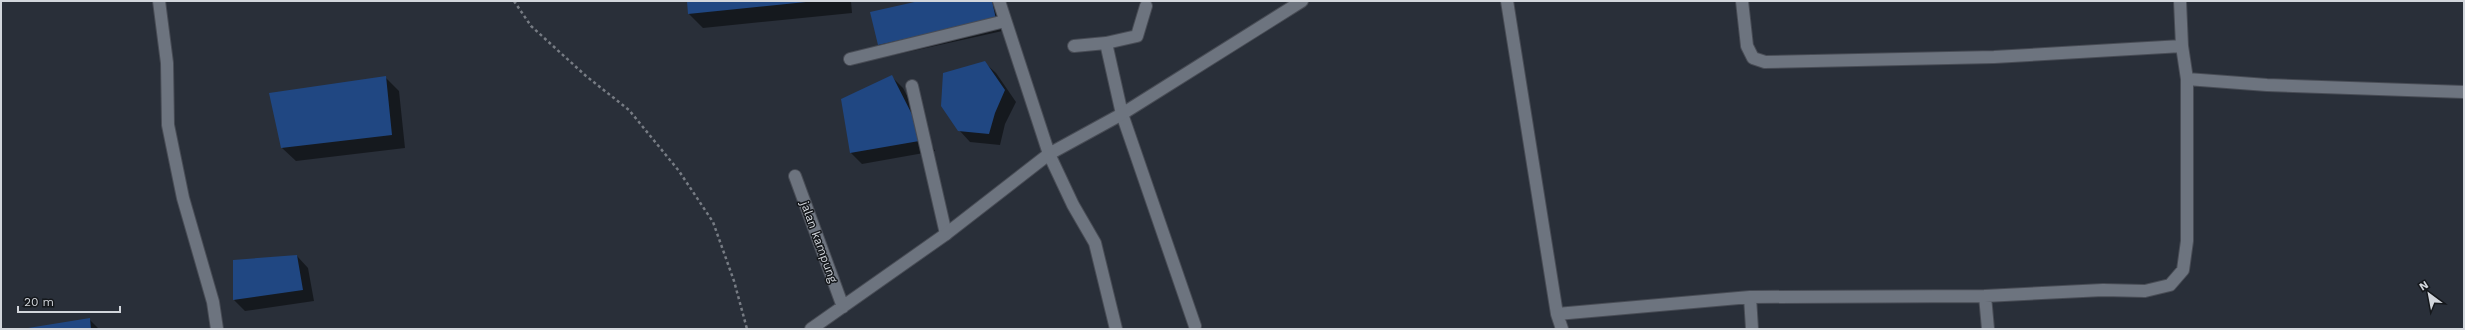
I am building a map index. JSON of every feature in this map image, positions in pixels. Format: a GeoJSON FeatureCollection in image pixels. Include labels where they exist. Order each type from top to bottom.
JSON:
{"type":"FeatureCollection","features":[{"type":"Feature","properties":{"kind":"street"},"geometry":{"type":"LineString","coordinates":[[159,1],[166,63],[168,125],[183,198],[213,302],[217,329]]}},
{"type":"Feature","properties":{"kind":"street"},"geometry":{"type":"LineString","coordinates":[[999,1],[1049,154],[1073,205],[1095,243],[1116,329]]}},
{"type":"Feature","properties":{"kind":"street"},"geometry":{"type":"LineString","coordinates":[[811,329],[946,234],[1049,154],[1122,114],[1302,1]]}},
{"type":"Feature","properties":{"kind":"street"},"geometry":{"type":"LineString","coordinates":[[1507,1],[1557,314],[1562,329]]}},
{"type":"Feature","properties":{"kind":"street"},"geometry":{"type":"LineString","coordinates":[[1742,1],[1746,46],[1754,58],[1765,62],[1994,57],[2182,46]]}},
{"type":"Feature","properties":{"kind":"street"},"geometry":{"type":"LineString","coordinates":[[1557,314],[1750,297],[1985,296],[2102,290],[2145,291],[2170,285],[2183,270],[2187,241],[2187,79],[2182,46],[2180,1]]}},
{"type":"Feature","properties":{"kind":"street"},"geometry":{"type":"LineString","coordinates":[[1074,46],[1106,43],[1137,36],[1146,6]]}},
{"type":"Feature","properties":{"kind":"street"},"geometry":{"type":"LineString","coordinates":[[850,59],[1004,20]]}},
{"type":"Feature","properties":{"kind":"street"},"geometry":{"type":"LineString","coordinates":[[1106,43],[1122,114],[1195,326]]}},
{"type":"Feature","properties":{"kind":"street"},"geometry":{"type":"LineString","coordinates":[[2187,79],[2266,85],[2464,92]]}},
{"type":"Feature","properties":{"kind":"street"},"geometry":{"type":"LineString","coordinates":[[912,86],[946,234]]}},
{"type":"Feature","properties":{"kind":"street","name":"jalan kampung"},"geometry":{"type":"LineString","coordinates":[[795,176],[843,307]]}},
{"type":"Feature","properties":{"kind":"street"},"geometry":{"type":"LineString","coordinates":[[1985,296],[1988,329]]}},
{"type":"Feature","properties":{"kind":"street"},"geometry":{"type":"LineString","coordinates":[[1750,297],[1752,329]]}},
{"type":"Feature","properties":{"kind":"path"},"geometry":{"type":"LineString","coordinates":[[514,1],[531,26],[586,76],[629,110],[679,171],[712,222],[734,281],[747,329]]}},
{"type":"Feature","properties":{"kind":"building"},"geometry":{"type":"Polygon","coordinates":[[[687,1],[806,1],[806,2],[688,14],[687,1]]]}},
{"type":"Feature","properties":{"kind":"building"},"geometry":{"type":"Polygon","coordinates":[[[919,1],[992,1],[996,19],[878,45],[870,12],[919,1]]]}},
{"type":"Feature","properties":{"kind":"building"},"geometry":{"type":"Polygon","coordinates":[[[985,61],[1005,90],[995,113],[989,134],[958,131],[941,106],[943,73],[985,61]]]}},
{"type":"Feature","properties":{"kind":"building"},"geometry":{"type":"Polygon","coordinates":[[[892,75],[925,140],[850,153],[841,99],[892,75]]]}},
{"type":"Feature","properties":{"kind":"building"},"geometry":{"type":"Polygon","coordinates":[[[386,76],[392,135],[281,148],[269,93],[386,76]]]}},
{"type":"Feature","properties":{"kind":"building"},"geometry":{"type":"Polygon","coordinates":[[[297,255],[303,290],[233,300],[233,260],[297,255]]]}},
{"type":"Feature","properties":{"kind":"building"},"geometry":{"type":"Polygon","coordinates":[[[90,318],[91,329],[28,329],[28,328],[90,318]]]}}]}
